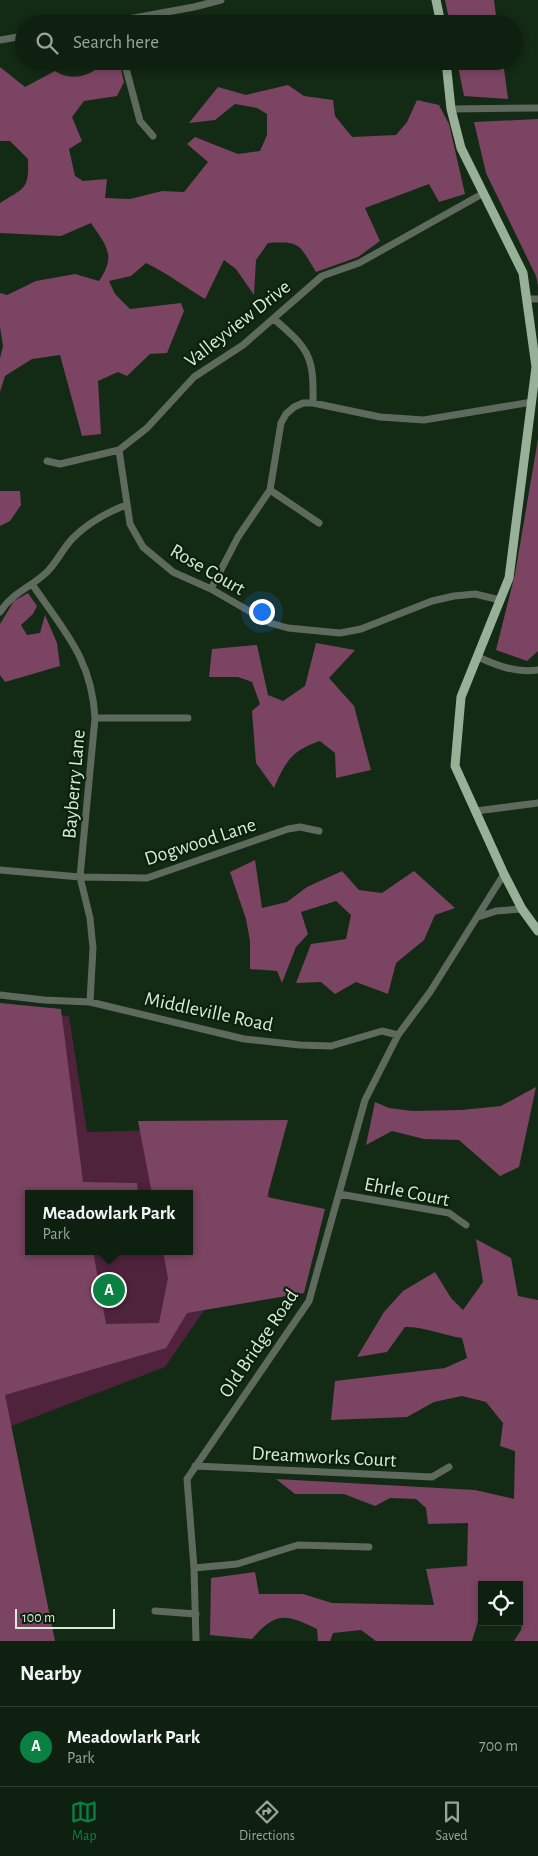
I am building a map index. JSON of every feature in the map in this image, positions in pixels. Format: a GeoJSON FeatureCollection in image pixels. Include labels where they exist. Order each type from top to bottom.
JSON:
{"type":"FeatureCollection","features":[{"type":"Feature","properties":{"kind":"main road"},"geometry":{"type":"LineString","coordinates":[[436,0],[438,15]]}},
{"type":"Feature","properties":{"kind":"main road"},"geometry":{"type":"LineString","coordinates":[[447,70],[451,109],[461,148],[482,194],[523,273],[536,367],[508,578],[462,697],[455,766],[504,874],[522,909],[538,931]]}},
{"type":"Feature","properties":{"kind":"street"},"geometry":{"type":"LineString","coordinates":[[157,15],[194,8],[221,0]]}},
{"type":"Feature","properties":{"kind":"street"},"geometry":{"type":"LineString","coordinates":[[0,40],[15,38]]}},
{"type":"Feature","properties":{"kind":"street"},"geometry":{"type":"LineString","coordinates":[[126,70],[140,121],[154,136]]}},
{"type":"Feature","properties":{"kind":"street"},"geometry":{"type":"LineString","coordinates":[[451,109],[538,108]]}},
{"type":"Feature","properties":{"kind":"street","name":"Valleyview Drive"},"geometry":{"type":"LineString","coordinates":[[47,461],[60,464],[119,450],[147,428],[194,377],[243,345],[322,276],[359,263],[482,194]]}},
{"type":"Feature","properties":{"kind":"street"},"geometry":{"type":"LineString","coordinates":[[528,299],[538,299]]}},
{"type":"Feature","properties":{"kind":"street"},"geometry":{"type":"LineString","coordinates":[[274,319],[298,340],[311,362],[313,403]]}},
{"type":"Feature","properties":{"kind":"street"},"geometry":{"type":"LineString","coordinates":[[211,589],[238,537],[270,490],[281,424],[286,414],[294,407],[303,403],[313,403],[380,417],[424,420],[532,402]]}},
{"type":"Feature","properties":{"kind":"street","name":"Rose Court"},"geometry":{"type":"LineString","coordinates":[[119,450],[130,524],[143,547],[173,572],[211,589],[270,624],[288,628],[340,633],[361,629],[432,601],[454,596],[475,594],[500,600]]}},
{"type":"Feature","properties":{"kind":"street"},"geometry":{"type":"LineString","coordinates":[[270,490],[319,524]]}},
{"type":"Feature","properties":{"kind":"street"},"geometry":{"type":"LineString","coordinates":[[0,612],[9,598],[32,584],[48,571],[73,538],[112,510],[126,505]]}},
{"type":"Feature","properties":{"kind":"street","name":"Bayberry Lane"},"geometry":{"type":"LineString","coordinates":[[32,584],[82,658],[92,688],[95,718],[80,877],[90,918],[93,948],[90,1002]]}},
{"type":"Feature","properties":{"kind":"street"},"geometry":{"type":"LineString","coordinates":[[478,657],[499,667],[516,670],[538,670]]}},
{"type":"Feature","properties":{"kind":"street"},"geometry":{"type":"LineString","coordinates":[[95,718],[188,718]]}},
{"type":"Feature","properties":{"kind":"street"},"geometry":{"type":"LineString","coordinates":[[476,811],[538,802]]}},
{"type":"Feature","properties":{"kind":"street","name":"Dogwood Lane"},"geometry":{"type":"LineString","coordinates":[[0,870],[80,877],[147,878],[288,829],[300,826],[319,830]]}},
{"type":"Feature","properties":{"kind":"street"},"geometry":{"type":"LineString","coordinates":[[398,1035],[430,992],[504,874]]}},
{"type":"Feature","properties":{"kind":"street"},"geometry":{"type":"LineString","coordinates":[[478,917],[496,911],[522,909]]}},
{"type":"Feature","properties":{"kind":"street","name":"Middleville Road"},"geometry":{"type":"LineString","coordinates":[[0,995],[44,1000],[90,1002],[244,1039],[300,1045],[331,1046],[382,1031],[398,1035]]}},
{"type":"Feature","properties":{"kind":"street","name":"Old Bridge Road"},"geometry":{"type":"LineString","coordinates":[[196,1641],[194,1568],[188,1479],[309,1300],[365,1100],[398,1035]]}},
{"type":"Feature","properties":{"kind":"street","name":"Ehrle Court"},"geometry":{"type":"LineString","coordinates":[[339,1194],[449,1213],[466,1225]]}},
{"type":"Feature","properties":{"kind":"street","name":"Dreamworks Court"},"geometry":{"type":"LineString","coordinates":[[195,1466],[432,1478],[449,1467]]}},
{"type":"Feature","properties":{"kind":"street"},"geometry":{"type":"LineString","coordinates":[[194,1568],[237,1564],[298,1545],[369,1547]]}},
{"type":"Feature","properties":{"kind":"street"},"geometry":{"type":"LineString","coordinates":[[155,1611],[196,1614]]}},
{"type":"Feature","properties":{"kind":"shaded area"},"geometry":{"type":"Polygon","coordinates":[[[445,0],[494,0],[496,15],[448,15],[445,0]]]}},
{"type":"Feature","properties":{"kind":"shaded area"},"geometry":{"type":"Polygon","coordinates":[[[0,67],[25,87],[55,71],[62,75],[76,77],[95,70],[121,70],[124,82],[117,96],[84,101],[72,117],[82,141],[69,149],[75,176],[83,181],[107,179],[105,198],[130,199],[162,191],[184,192],[208,162],[187,144],[195,137],[238,154],[260,151],[267,135],[267,114],[257,108],[235,104],[215,120],[189,123],[218,87],[246,95],[288,85],[304,96],[333,100],[335,116],[352,137],[396,135],[407,122],[417,100],[439,105],[449,124],[465,194],[439,202],[429,184],[365,208],[380,241],[358,257],[316,272],[302,250],[294,244],[268,243],[256,260],[254,295],[236,269],[224,260],[205,299],[146,263],[131,276],[109,281],[115,294],[130,309],[181,303],[184,311],[167,353],[150,354],[127,376],[118,372],[98,381],[101,434],[82,436],[60,355],[32,359],[5,376],[0,392],[0,358],[3,346],[0,327],[0,293],[7,295],[36,281],[75,274],[99,281],[107,264],[108,257],[105,245],[91,223],[61,236],[0,233],[0,203],[24,187],[28,177],[28,159],[10,141],[0,141],[0,67]]]}},
{"type":"Feature","properties":{"kind":"shaded area"},"geometry":{"type":"Polygon","coordinates":[[[459,70],[504,70],[508,99],[464,96],[459,70]]]}},
{"type":"Feature","properties":{"kind":"shaded area"},"geometry":{"type":"Polygon","coordinates":[[[538,119],[538,285],[536,276],[486,173],[474,122],[538,119]]]}},
{"type":"Feature","properties":{"kind":"shaded area"},"geometry":{"type":"Polygon","coordinates":[[[538,439],[538,651],[527,661],[496,650],[515,574],[538,439]]]}},
{"type":"Feature","properties":{"kind":"shaded area"},"geometry":{"type":"Polygon","coordinates":[[[0,491],[20,491],[21,505],[10,521],[0,526],[0,491]]]}},
{"type":"Feature","properties":{"kind":"shaded area"},"geometry":{"type":"Polygon","coordinates":[[[28,593],[37,606],[33,614],[21,625],[27,635],[40,633],[45,615],[57,643],[60,666],[5,682],[0,675],[0,624],[14,601],[28,593]]]}},
{"type":"Feature","properties":{"kind":"shaded area"},"geometry":{"type":"Polygon","coordinates":[[[316,643],[355,650],[329,678],[354,706],[371,770],[336,778],[335,753],[320,741],[303,748],[291,758],[274,788],[256,763],[252,711],[260,704],[252,682],[238,677],[209,677],[212,649],[257,645],[268,695],[283,701],[305,686],[316,643]]]}},
{"type":"Feature","properties":{"kind":"shaded area"},"geometry":{"type":"Polygon","coordinates":[[[255,860],[262,908],[287,902],[307,887],[342,871],[359,890],[382,893],[414,871],[455,908],[435,915],[424,940],[396,963],[388,994],[356,982],[335,994],[321,982],[296,983],[311,944],[346,939],[351,915],[336,901],[301,912],[308,934],[296,947],[282,983],[277,971],[250,969],[250,941],[246,919],[230,872],[255,860]]]}},
{"type":"Feature","properties":{"kind":"shaded area"},"geometry":{"type":"Polygon","coordinates":[[[0,1003],[61,1009],[83,1182],[137,1183],[138,1190],[25,1190],[25,1255],[94,1255],[106,1324],[159,1323],[168,1278],[164,1255],[193,1255],[193,1190],[151,1190],[138,1121],[288,1120],[267,1197],[325,1209],[304,1293],[187,1313],[166,1348],[5,1395],[55,1641],[0,1641],[0,1003]]]}},
{"type":"Feature","properties":{"kind":"shaded area"},"geometry":{"type":"Polygon","coordinates":[[[0,1012],[69,1016],[87,1132],[263,1127],[271,1213],[165,1367],[1,1430],[0,1641],[0,1012]]]}},
{"type":"Feature","properties":{"kind":"shaded area"},"geometry":{"type":"Polygon","coordinates":[[[536,1087],[519,1167],[500,1176],[459,1140],[424,1139],[392,1131],[366,1145],[375,1102],[389,1108],[413,1111],[462,1110],[501,1106],[536,1087]]]}},
{"type":"Feature","properties":{"kind":"shaded area"},"geometry":{"type":"Polygon","coordinates":[[[476,1239],[511,1258],[518,1296],[538,1300],[538,1641],[514,1641],[523,1626],[523,1581],[478,1581],[478,1621],[472,1641],[376,1641],[361,1630],[333,1633],[330,1641],[318,1641],[317,1629],[289,1618],[275,1620],[260,1630],[252,1639],[210,1635],[211,1578],[255,1572],[259,1594],[303,1594],[332,1603],[434,1605],[426,1569],[467,1566],[468,1523],[428,1524],[426,1508],[416,1499],[390,1498],[375,1506],[344,1494],[295,1494],[276,1479],[475,1490],[514,1499],[515,1451],[500,1446],[503,1423],[486,1402],[462,1396],[434,1402],[407,1417],[331,1420],[335,1381],[445,1368],[467,1358],[462,1338],[420,1328],[405,1327],[387,1352],[357,1357],[384,1312],[403,1291],[435,1272],[451,1298],[463,1310],[483,1282],[476,1239]]]}},
{"type":"Feature","properties":{"kind":"place","name":"Meadowlark Park"},"geometry":{"type":"Point","coordinates":[109,1290]}}]}
